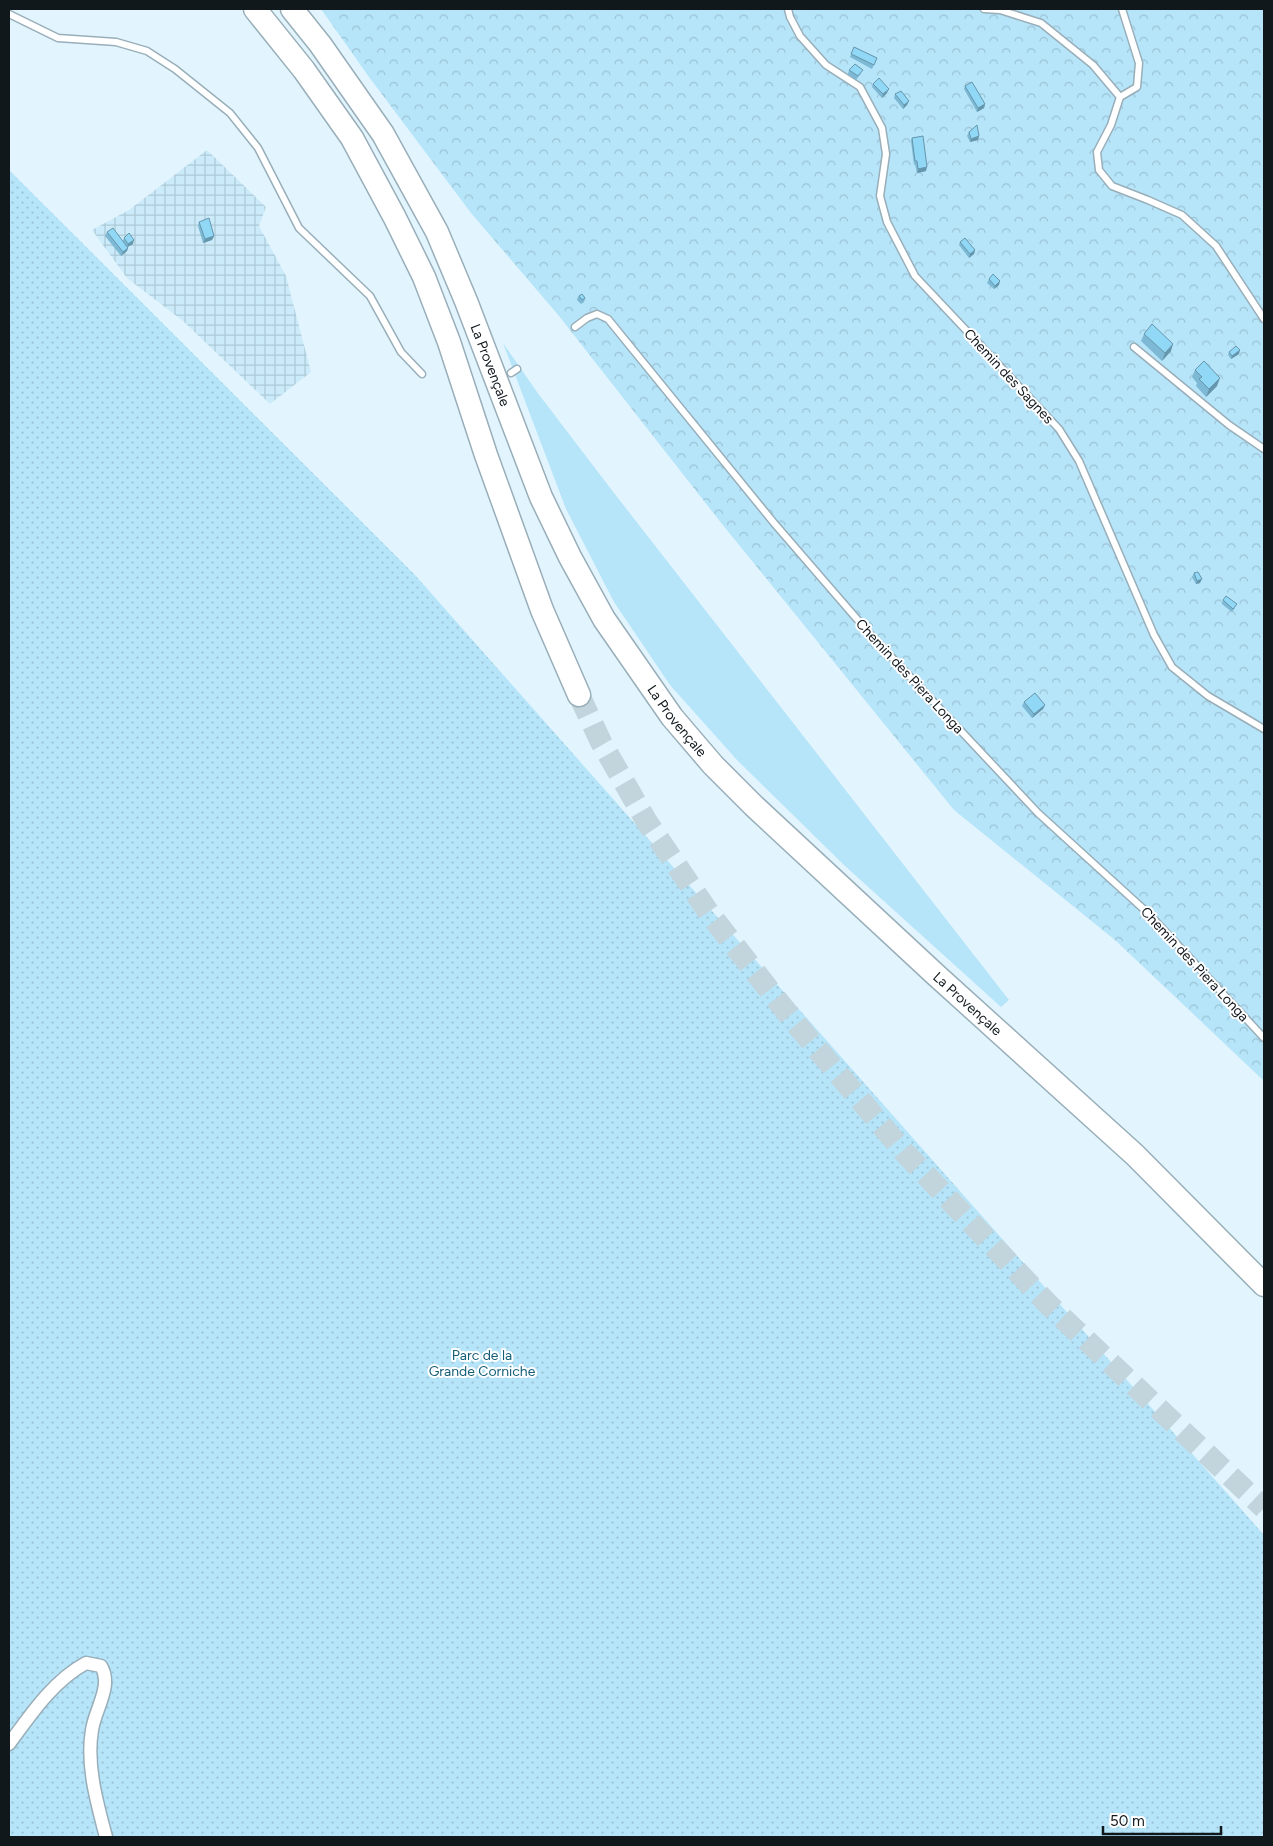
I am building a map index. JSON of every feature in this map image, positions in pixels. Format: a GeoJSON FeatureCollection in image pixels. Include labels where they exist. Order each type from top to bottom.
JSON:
{"type":"FeatureCollection","features":[{"type":"Feature","properties":{"kind":"highway"},"geometry":{"type":"LineString","coordinates":[[255,9],[304,70],[352,138],[424,277],[449,342],[486,455],[542,610],[579,695]]}},
{"type":"Feature","properties":{"kind":"highway","name":"La Provençale"},"geometry":{"type":"LineString","coordinates":[[292,9],[320,44],[383,134],[432,224],[466,302],[541,497],[570,557],[604,619],[672,717],[713,765],[754,806],[936,975],[1135,1155],[1264,1285]]}},
{"type":"Feature","properties":{"kind":"street"},"geometry":{"type":"LineString","coordinates":[[9,1744],[57,1683],[86,1663],[101,1666],[105,1673],[106,1683],[92,1729],[90,1760],[98,1807],[106,1837]]}},
{"type":"Feature","properties":{"kind":"lane","name":"Chemin des Sagnes"},"geometry":{"type":"LineString","coordinates":[[788,9],[800,36],[826,65],[860,88],[882,128],[886,154],[880,196],[888,222],[915,276],[1059,428],[1079,461],[1154,635],[1172,667],[1208,696],[1264,729]]}},
{"type":"Feature","properties":{"kind":"lane"},"geometry":{"type":"LineString","coordinates":[[984,9],[1000,10],[1041,23],[1093,65],[1120,97]]}},
{"type":"Feature","properties":{"kind":"lane"},"geometry":{"type":"LineString","coordinates":[[1122,9],[1139,63],[1137,87],[1120,97],[1111,125],[1097,152],[1099,170],[1112,186],[1182,215],[1216,246],[1264,319]]}},
{"type":"Feature","properties":{"kind":"lane"},"geometry":{"type":"LineString","coordinates":[[9,14],[58,38],[116,42],[147,51],[175,69],[230,113],[258,148],[299,228],[370,296],[401,352],[422,374]]}},
{"type":"Feature","properties":{"kind":"lane","name":"Chemin des Piera Longa"},"geometry":{"type":"LineString","coordinates":[[575,327],[587,318],[597,314],[608,319],[774,524],[869,633],[1038,813],[1149,914],[1264,1038]]}},
{"type":"Feature","properties":{"kind":"lane"},"geometry":{"type":"LineString","coordinates":[[1134,347],[1229,425],[1264,449]]}},
{"type":"Feature","properties":{"kind":"shaded area"},"geometry":{"type":"Polygon","coordinates":[[[207,150],[266,207],[259,226],[286,276],[311,372],[270,404],[183,321],[127,278],[92,230],[129,210],[207,150]]]}},
{"type":"Feature","properties":{"kind":"green space"},"geometry":{"type":"Polygon","coordinates":[[[321,9],[1264,9],[1264,1081],[1115,940],[954,810],[722,524],[559,316],[471,213],[369,77],[321,9]]]}},
{"type":"Feature","properties":{"kind":"green space","name":"Parc de la Grande Corniche"},"geometry":{"type":"Polygon","coordinates":[[[9,170],[415,575],[1264,1535],[1264,1837],[9,1837],[9,170]]]}},
{"type":"Feature","properties":{"kind":"green space"},"geometry":{"type":"Polygon","coordinates":[[[503,343],[537,392],[614,493],[1009,1000],[1001,1007],[844,865],[737,760],[670,685],[614,602],[566,509],[503,343]]]}},
{"type":"Feature","properties":{"kind":"building"},"geometry":{"type":"Polygon","coordinates":[[[854,47],[877,58],[874,65],[851,54],[854,47]]]}},
{"type":"Feature","properties":{"kind":"building"},"geometry":{"type":"Polygon","coordinates":[[[855,64],[863,70],[858,76],[849,70],[855,64]]]}},
{"type":"Feature","properties":{"kind":"building"},"geometry":{"type":"Polygon","coordinates":[[[879,78],[889,89],[883,94],[873,84],[879,78]]]}},
{"type":"Feature","properties":{"kind":"building"},"geometry":{"type":"Polygon","coordinates":[[[972,82],[985,104],[978,108],[965,86],[972,82]]]}},
{"type":"Feature","properties":{"kind":"building"},"geometry":{"type":"Polygon","coordinates":[[[901,91],[909,101],[904,105],[895,94],[901,91]]]}},
{"type":"Feature","properties":{"kind":"building"},"geometry":{"type":"Polygon","coordinates":[[[977,125],[979,136],[971,139],[969,132],[977,125]]]}},
{"type":"Feature","properties":{"kind":"building"},"geometry":{"type":"Polygon","coordinates":[[[923,136],[927,167],[918,169],[912,138],[923,136]]]}},
{"type":"Feature","properties":{"kind":"building"},"geometry":{"type":"Polygon","coordinates":[[[209,218],[214,236],[205,239],[199,222],[209,218]]]}},
{"type":"Feature","properties":{"kind":"building"},"geometry":{"type":"Polygon","coordinates":[[[113,228],[128,248],[123,252],[107,232],[113,228]]]}},
{"type":"Feature","properties":{"kind":"building"},"geometry":{"type":"Polygon","coordinates":[[[129,233],[134,240],[128,244],[124,238],[129,233]]]}},
{"type":"Feature","properties":{"kind":"building"},"geometry":{"type":"Polygon","coordinates":[[[965,238],[975,250],[970,254],[960,242],[965,238]]]}},
{"type":"Feature","properties":{"kind":"building"},"geometry":{"type":"Polygon","coordinates":[[[993,274],[1000,281],[995,286],[989,279],[993,274]]]}},
{"type":"Feature","properties":{"kind":"building"},"geometry":{"type":"Polygon","coordinates":[[[582,294],[585,298],[582,300],[579,296],[582,294]]]}},
{"type":"Feature","properties":{"kind":"building"},"geometry":{"type":"Polygon","coordinates":[[[1152,324],[1173,344],[1165,353],[1144,334],[1152,324]]]}},
{"type":"Feature","properties":{"kind":"building"},"geometry":{"type":"Polygon","coordinates":[[[1236,346],[1240,350],[1232,356],[1229,352],[1236,346]]]}},
{"type":"Feature","properties":{"kind":"building"},"geometry":{"type":"Polygon","coordinates":[[[1204,361],[1220,378],[1209,389],[1199,379],[1202,377],[1195,370],[1204,361]]]}},
{"type":"Feature","properties":{"kind":"building"},"geometry":{"type":"Polygon","coordinates":[[[1198,572],[1202,579],[1197,581],[1194,573],[1198,572]]]}},
{"type":"Feature","properties":{"kind":"building"},"geometry":{"type":"Polygon","coordinates":[[[1226,596],[1237,604],[1233,609],[1223,600],[1226,596]]]}},
{"type":"Feature","properties":{"kind":"building"},"geometry":{"type":"Polygon","coordinates":[[[1035,693],[1045,705],[1034,714],[1024,702],[1035,693]]]}},
{"type":"Feature","properties":{"kind":"tunnel"},"geometry":{"type":"LineString","coordinates":[[579,695],[601,742],[647,822],[709,913],[792,1019],[904,1152],[1050,1306],[1264,1508]]}}]}
